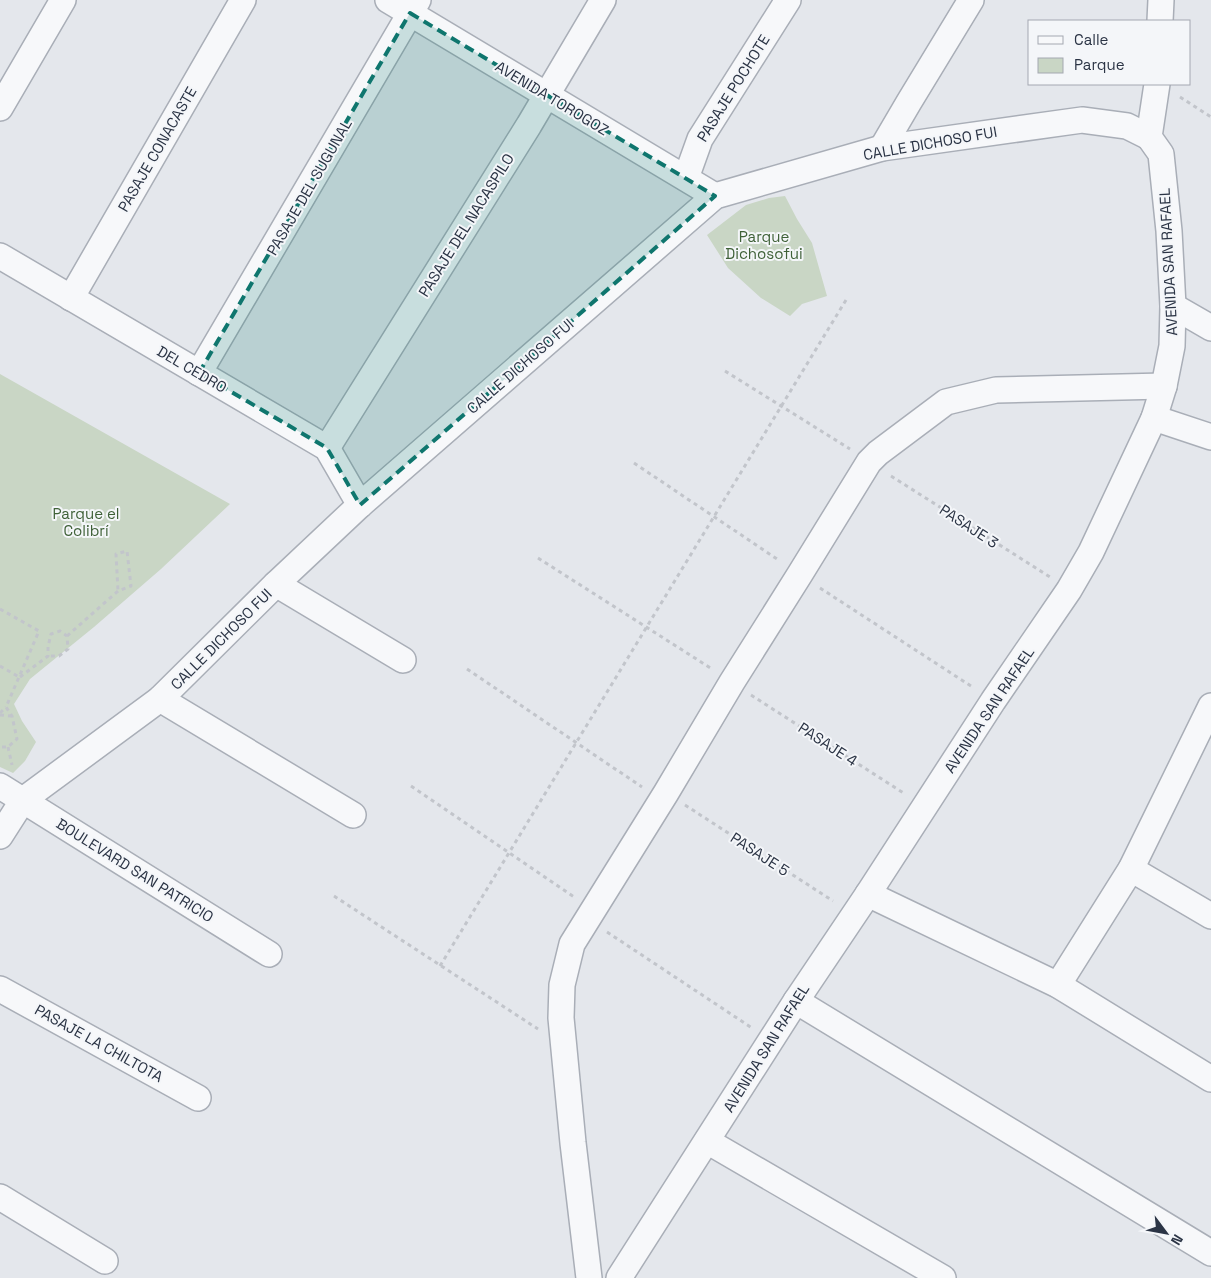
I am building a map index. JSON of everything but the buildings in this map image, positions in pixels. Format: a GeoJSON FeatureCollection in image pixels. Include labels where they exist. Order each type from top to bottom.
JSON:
{"type":"FeatureCollection","features":[{"type":"Feature","properties":{"kind":"street"},"geometry":{"type":"LineString","coordinates":[[0,108],[63,0]]}},
{"type":"Feature","properties":{"kind":"street","name":"PASAJE CONACASTE"},"geometry":{"type":"LineString","coordinates":[[71,298],[243,0]]}},
{"type":"Feature","properties":{"kind":"street","name":"AVENIDA TOROGOZ"},"geometry":{"type":"LineString","coordinates":[[388,0],[414,7],[546,95],[715,196]]}},
{"type":"Feature","properties":{"kind":"street","name":"PASAJE DEL NACASPILO"},"geometry":{"type":"LineString","coordinates":[[327,448],[524,133],[603,0]]}},
{"type":"Feature","properties":{"kind":"street","name":"PASAJE POCHOTE"},"geometry":{"type":"LineString","coordinates":[[686,178],[700,140],[788,0]]}},
{"type":"Feature","properties":{"kind":"street"},"geometry":{"type":"LineString","coordinates":[[882,148],[971,0]]}},
{"type":"Feature","properties":{"kind":"street"},"geometry":{"type":"LineString","coordinates":[[1160,20],[1161,0]]}},
{"type":"Feature","properties":{"kind":"street","name":"PASAJE DEL SUGUNAL"},"geometry":{"type":"LineString","coordinates":[[199,373],[414,7]]}},
{"type":"Feature","properties":{"kind":"street"},"geometry":{"type":"LineString","coordinates":[[1149,137],[1166,89]]}},
{"type":"Feature","properties":{"kind":"street","name":"CALLE DICHOSO FUI"},"geometry":{"type":"LineString","coordinates":[[0,836],[23,800],[160,699],[276,584],[360,505],[715,196],[882,148],[1082,120],[1127,126],[1149,137]]}},
{"type":"Feature","properties":{"kind":"street","name":"AVENIDA SAN RAFAEL"},"geometry":{"type":"LineString","coordinates":[[620,1278],[796,1001],[993,701],[1069,590],[1091,552],[1154,418],[1164,386],[1172,346],[1173,306],[1169,231],[1161,154],[1149,137]]}},
{"type":"Feature","properties":{"kind":"street","name":"DEL CEDRO"},"geometry":{"type":"LineString","coordinates":[[0,256],[327,448],[360,505]]}},
{"type":"Feature","properties":{"kind":"street"},"geometry":{"type":"LineString","coordinates":[[1173,306],[1211,328]]}},
{"type":"Feature","properties":{"kind":"street"},"geometry":{"type":"LineString","coordinates":[[589,1278],[561,1018],[562,985],[572,944],[869,462],[878,453],[946,402],[996,390],[1164,386]]}},
{"type":"Feature","properties":{"kind":"street"},"geometry":{"type":"LineString","coordinates":[[1154,418],[1211,437]]}},
{"type":"Feature","properties":{"kind":"street"},"geometry":{"type":"LineString","coordinates":[[276,584],[403,660]]}},
{"type":"Feature","properties":{"kind":"street"},"geometry":{"type":"LineString","coordinates":[[160,699],[353,815]]}},
{"type":"Feature","properties":{"kind":"street"},"geometry":{"type":"LineString","coordinates":[[1058,985],[1131,869],[1211,706]]}},
{"type":"Feature","properties":{"kind":"street","name":"BOULEVARD SAN PATRICIO"},"geometry":{"type":"LineString","coordinates":[[0,786],[269,954]]}},
{"type":"Feature","properties":{"kind":"street"},"geometry":{"type":"LineString","coordinates":[[1131,869],[1211,916]]}},
{"type":"Feature","properties":{"kind":"street"},"geometry":{"type":"LineString","coordinates":[[868,894],[1058,985],[1211,1079]]}},
{"type":"Feature","properties":{"kind":"street","name":"PASAJE LA CHILTOTA"},"geometry":{"type":"LineString","coordinates":[[0,989],[198,1098]]}},
{"type":"Feature","properties":{"kind":"street"},"geometry":{"type":"LineString","coordinates":[[796,1001],[1211,1253]]}},
{"type":"Feature","properties":{"kind":"street"},"geometry":{"type":"LineString","coordinates":[[708,1141],[943,1278]]}},
{"type":"Feature","properties":{"kind":"street"},"geometry":{"type":"LineString","coordinates":[[0,1197],[105,1261]]}},
{"type":"Feature","properties":{"kind":"path"},"geometry":{"type":"LineString","coordinates":[[1166,89],[1211,117]]}},
{"type":"Feature","properties":{"kind":"path"},"geometry":{"type":"LineString","coordinates":[[440,966],[846,300]]}},
{"type":"Feature","properties":{"kind":"path","name":"PASAJE 3"},"geometry":{"type":"LineString","coordinates":[[725,370],[1069,590]]}},
{"type":"Feature","properties":{"kind":"path"},"geometry":{"type":"LineString","coordinates":[[634,463],[993,701]]}},
{"type":"Feature","properties":{"kind":"path"},"geometry":{"type":"LineString","coordinates":[[66,636],[118,591],[132,586],[127,551],[116,554],[118,591]]}},
{"type":"Feature","properties":{"kind":"path","name":"PASAJE 4"},"geometry":{"type":"LineString","coordinates":[[538,558],[925,806]]}},
{"type":"Feature","properties":{"kind":"path"},"geometry":{"type":"LineString","coordinates":[[0,609],[39,631],[6,707],[0,714]]}},
{"type":"Feature","properties":{"kind":"path"},"geometry":{"type":"LineString","coordinates":[[19,677],[48,656],[59,656],[68,649],[66,636],[60,631],[51,634],[48,656]]}},
{"type":"Feature","properties":{"kind":"path"},"geometry":{"type":"LineString","coordinates":[[0,666],[19,677]]}},
{"type":"Feature","properties":{"kind":"path","name":"PASAJE 5"},"geometry":{"type":"LineString","coordinates":[[467,669],[576,742],[853,914]]}},
{"type":"Feature","properties":{"kind":"path"},"geometry":{"type":"LineString","coordinates":[[0,747],[8,747],[17,739],[12,716],[6,707]]}},
{"type":"Feature","properties":{"kind":"path"},"geometry":{"type":"LineString","coordinates":[[0,714],[12,716]]}},
{"type":"Feature","properties":{"kind":"path"},"geometry":{"type":"LineString","coordinates":[[411,786],[509,853],[590,914],[771,1040]]}},
{"type":"Feature","properties":{"kind":"path"},"geometry":{"type":"LineString","coordinates":[[334,896],[564,1046]]}},
{"type":"Feature","properties":{"kind":"highlighted area"},"geometry":{"type":"Polygon","coordinates":[[[410,13],[715,196],[360,505],[327,448],[199,373],[410,13]]]}},
{"type":"Feature","properties":{"kind":"green space","name":"Parque Dichosofui"},"geometry":{"type":"Polygon","coordinates":[[[785,196],[812,243],[827,296],[802,304],[790,316],[761,298],[728,268],[707,235],[746,205],[769,198],[785,196]]]}},
{"type":"Feature","properties":{"kind":"green space","name":"Parque el Colibrí"},"geometry":{"type":"Polygon","coordinates":[[[0,374],[230,504],[161,569],[30,679],[14,704],[22,721],[36,742],[25,761],[13,773],[0,767],[0,374]]]}}]}
